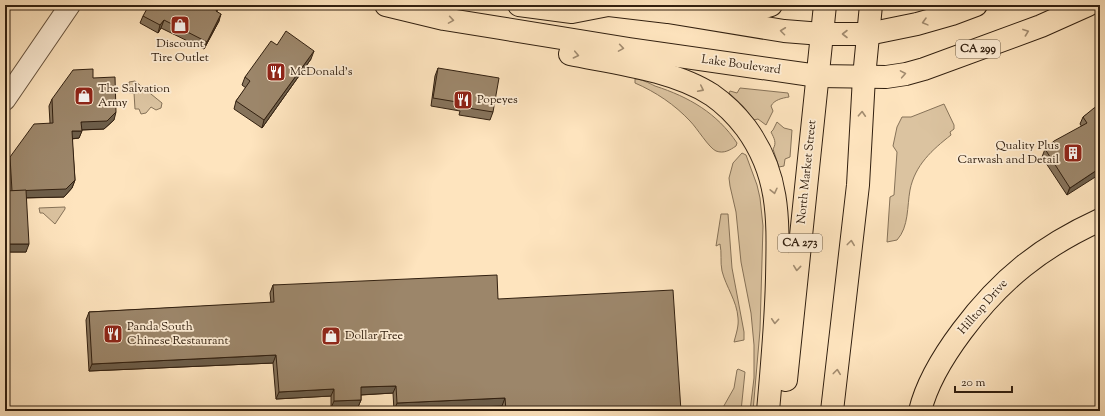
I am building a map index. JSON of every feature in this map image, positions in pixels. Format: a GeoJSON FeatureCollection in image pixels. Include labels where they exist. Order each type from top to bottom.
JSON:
{"type":"FeatureCollection","features":[{"type":"Feature","properties":{"kind":"main road","name":"Lake Boulevard"},"geometry":{"type":"LineString","coordinates":[[386,5],[416,8],[500,28],[629,49],[818,76],[864,77],[886,77],[900,75],[924,68],[1041,26],[1088,5]]}},
{"type":"Feature","properties":{"kind":"main road"},"geometry":{"type":"LineString","coordinates":[[519,5],[572,12],[609,5],[668,12],[784,31],[822,34],[868,34],[917,24],[952,14],[976,5]]}},
{"type":"Feature","properties":{"kind":"main road"},"geometry":{"type":"LineString","coordinates":[[668,12],[724,15],[755,10],[771,5]]}},
{"type":"Feature","properties":{"kind":"main road","name":"North Market Street"},"geometry":{"type":"LineString","coordinates":[[782,411],[825,5]]}},
{"type":"Feature","properties":{"kind":"main road"},"geometry":{"type":"LineString","coordinates":[[832,411],[858,185],[864,77],[871,5]]}},
{"type":"Feature","properties":{"kind":"main road"},"geometry":{"type":"LineString","coordinates":[[500,28],[545,49],[654,71],[686,82],[711,95],[729,109],[735,114],[750,134],[762,154],[768,169],[777,208],[778,234],[776,314],[768,411]]}},
{"type":"Feature","properties":{"kind":"main road","name":"Hilltop Drive"},"geometry":{"type":"LineString","coordinates":[[920,411],[931,380],[941,360],[991,294],[1034,257],[1060,240],[1100,220]]}},
{"type":"Feature","properties":{"kind":"street"},"geometry":{"type":"LineString","coordinates":[[5,100],[70,5]]}},
{"type":"Feature","properties":{"kind":"shaded area"},"geometry":{"type":"Polygon","coordinates":[[[635,79],[645,81],[679,95],[701,107],[721,123],[737,143],[736,146],[724,152],[716,151],[693,124],[672,104],[650,90],[635,83],[635,79]]]}},
{"type":"Feature","properties":{"kind":"shaded area"},"geometry":{"type":"Polygon","coordinates":[[[135,81],[162,103],[161,108],[156,110],[151,107],[146,113],[141,114],[139,109],[135,109],[134,93],[129,93],[129,82],[135,81]]]}},
{"type":"Feature","properties":{"kind":"shaded area"},"geometry":{"type":"Polygon","coordinates":[[[740,88],[788,93],[789,97],[778,100],[772,104],[771,106],[773,111],[766,125],[758,119],[754,120],[743,106],[729,93],[730,91],[737,93],[740,88]]]}},
{"type":"Feature","properties":{"kind":"shaded area"},"geometry":{"type":"Polygon","coordinates":[[[944,104],[954,125],[954,129],[950,132],[951,135],[931,152],[920,166],[912,181],[904,229],[897,240],[887,242],[890,197],[894,195],[897,152],[893,146],[897,127],[902,117],[911,117],[944,104]]]}},
{"type":"Feature","properties":{"kind":"shaded area"},"geometry":{"type":"Polygon","coordinates":[[[777,122],[784,128],[792,130],[790,157],[785,159],[784,166],[779,167],[773,149],[775,143],[771,132],[777,122]]]}},
{"type":"Feature","properties":{"kind":"shaded area"},"geometry":{"type":"Polygon","coordinates":[[[742,153],[746,155],[757,185],[763,226],[760,330],[753,411],[750,411],[754,378],[754,345],[751,313],[741,262],[736,212],[729,178],[733,163],[742,153]]]}},
{"type":"Feature","properties":{"kind":"shaded area"},"geometry":{"type":"Polygon","coordinates":[[[65,207],[55,224],[43,213],[40,213],[39,208],[65,207]]]}},
{"type":"Feature","properties":{"kind":"shaded area"},"geometry":{"type":"Polygon","coordinates":[[[721,214],[728,214],[732,268],[744,332],[744,340],[734,342],[738,324],[737,312],[734,300],[722,271],[720,244],[716,246],[721,214]]]}},
{"type":"Feature","properties":{"kind":"shaded area"},"geometry":{"type":"Polygon","coordinates":[[[738,369],[745,372],[741,411],[721,411],[734,388],[738,369]]]}},
{"type":"Feature","properties":{"kind":"building","name":"Discount Tire Outlet"},"geometry":{"type":"Polygon","coordinates":[[[149,5],[219,5],[216,11],[221,14],[207,42],[164,20],[160,25],[143,16],[149,5]]]}},
{"type":"Feature","properties":{"kind":"building","name":"McDonald's"},"geometry":{"type":"Polygon","coordinates":[[[286,31],[314,51],[264,120],[236,101],[250,81],[245,77],[271,41],[277,45],[286,31]]]}},
{"type":"Feature","properties":{"kind":"building","name":"Popeyes"},"geometry":{"type":"Polygon","coordinates":[[[438,68],[499,78],[493,112],[462,107],[463,103],[433,98],[438,68]]]}},
{"type":"Feature","properties":{"kind":"building"},"geometry":{"type":"Polygon","coordinates":[[[93,69],[93,78],[115,77],[116,112],[107,121],[81,122],[82,131],[72,131],[75,180],[66,189],[12,191],[10,157],[34,124],[53,123],[52,99],[73,70],[93,69]]]}},
{"type":"Feature","properties":{"kind":"building","name":"Quality Plus Carwash and Detail"},"geometry":{"type":"Polygon","coordinates":[[[1100,105],[1100,168],[1070,188],[1045,149],[1054,141],[1087,123],[1083,117],[1100,105]]]}},
{"type":"Feature","properties":{"kind":"building"},"geometry":{"type":"Polygon","coordinates":[[[26,190],[29,244],[5,244],[5,191],[26,190]]]}},
{"type":"Feature","properties":{"kind":"building"},"geometry":{"type":"Polygon","coordinates":[[[497,275],[498,299],[673,290],[681,411],[506,411],[505,398],[397,403],[396,386],[361,387],[361,400],[334,401],[334,389],[279,392],[276,355],[92,364],[89,312],[274,302],[273,285],[497,275]]]}},
{"type":"Feature","properties":{"kind":"place","name":"Discount Tire Outlet"},"geometry":{"type":"Point","coordinates":[180,25]}},
{"type":"Feature","properties":{"kind":"place","name":"McDonald's"},"geometry":{"type":"Point","coordinates":[276,72]}},
{"type":"Feature","properties":{"kind":"place","name":"The Salvation Army"},"geometry":{"type":"Point","coordinates":[84,96]}},
{"type":"Feature","properties":{"kind":"place","name":"Popeyes"},"geometry":{"type":"Point","coordinates":[463,100]}},
{"type":"Feature","properties":{"kind":"place","name":"Quality Plus Carwash and Detail"},"geometry":{"type":"Point","coordinates":[1073,153]}},
{"type":"Feature","properties":{"kind":"place","name":"Panda South Chinese Restaurant"},"geometry":{"type":"Point","coordinates":[113,334]}},
{"type":"Feature","properties":{"kind":"place","name":"Dollar Tree"},"geometry":{"type":"Point","coordinates":[331,336]}}]}
